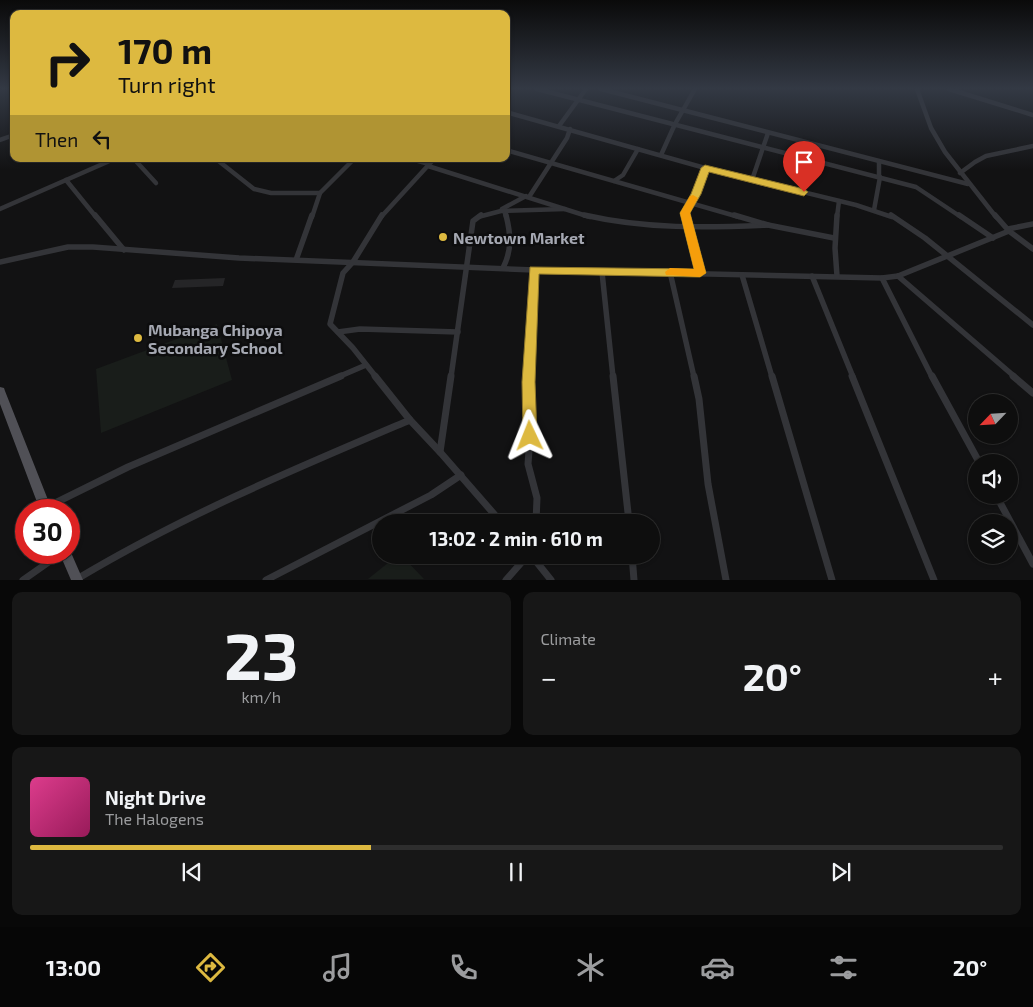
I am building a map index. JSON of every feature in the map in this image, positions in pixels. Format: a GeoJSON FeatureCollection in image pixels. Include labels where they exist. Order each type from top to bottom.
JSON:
{"type":"FeatureCollection","features":[{"type":"Feature","properties":{"kind":"main road"},"geometry":{"type":"LineString","coordinates":[[0,391],[41,499]]}},
{"type":"Feature","properties":{"kind":"main road"},"geometry":{"type":"LineString","coordinates":[[70,564],[77,579]]}},
{"type":"Feature","properties":{"kind":"street"},"geometry":{"type":"LineString","coordinates":[[521,116],[705,168],[874,210],[902,222],[1033,325]]}},
{"type":"Feature","properties":{"kind":"street"},"geometry":{"type":"LineString","coordinates":[[559,126],[567,116]]}},
{"type":"Feature","properties":{"kind":"street"},"geometry":{"type":"LineString","coordinates":[[643,116],[879,177],[922,190],[993,238]]}},
{"type":"Feature","properties":{"kind":"street"},"geometry":{"type":"LineString","coordinates":[[661,155],[680,116]]}},
{"type":"Feature","properties":{"kind":"street"},"geometry":{"type":"LineString","coordinates":[[706,116],[968,184]]}},
{"type":"Feature","properties":{"kind":"street"},"geometry":{"type":"LineString","coordinates":[[926,116],[936,139],[968,184],[1009,230],[1033,249]]}},
{"type":"Feature","properties":{"kind":"street"},"geometry":{"type":"LineString","coordinates":[[497,212],[528,197],[567,138],[570,129]]}},
{"type":"Feature","properties":{"kind":"street"},"geometry":{"type":"LineString","coordinates":[[752,180],[768,132]]}},
{"type":"Feature","properties":{"kind":"street"},"geometry":{"type":"LineString","coordinates":[[960,173],[970,163],[986,154],[1033,146]]}},
{"type":"Feature","properties":{"kind":"street"},"geometry":{"type":"LineString","coordinates":[[614,181],[623,175],[638,149]]}},
{"type":"Feature","properties":{"kind":"street"},"geometry":{"type":"LineString","coordinates":[[510,151],[768,225],[834,238]]}},
{"type":"Feature","properties":{"kind":"street"},"geometry":{"type":"LineString","coordinates":[[0,209],[107,162]]}},
{"type":"Feature","properties":{"kind":"street"},"geometry":{"type":"LineString","coordinates":[[137,162],[156,183]]}},
{"type":"Feature","properties":{"kind":"street"},"geometry":{"type":"LineString","coordinates":[[220,162],[254,189],[271,193],[320,193]]}},
{"type":"Feature","properties":{"kind":"street"},"geometry":{"type":"LineString","coordinates":[[296,260],[320,193],[351,162]]}},
{"type":"Feature","properties":{"kind":"street"},"geometry":{"type":"LineString","coordinates":[[420,162],[565,209],[627,224],[746,227],[768,225]]}},
{"type":"Feature","properties":{"kind":"street"},"geometry":{"type":"LineString","coordinates":[[432,162],[384,213],[354,262],[343,273],[330,320],[332,327],[366,365],[410,420],[494,514]]}},
{"type":"Feature","properties":{"kind":"street"},"geometry":{"type":"LineString","coordinates":[[874,210],[879,177],[879,162]]}},
{"type":"Feature","properties":{"kind":"street"},"geometry":{"type":"LineString","coordinates":[[700,273],[685,213],[705,168]]}},
{"type":"Feature","properties":{"kind":"street"},"geometry":{"type":"LineString","coordinates":[[66,180],[124,250]]}},
{"type":"Feature","properties":{"kind":"street"},"geometry":{"type":"LineString","coordinates":[[837,276],[834,238],[839,201]]}},
{"type":"Feature","properties":{"kind":"street"},"geometry":{"type":"LineString","coordinates":[[440,452],[466,267],[475,217],[504,210],[565,209]]}},
{"type":"Feature","properties":{"kind":"street"},"geometry":{"type":"LineString","coordinates":[[503,268],[510,253],[512,242],[504,210]]}},
{"type":"Feature","properties":{"kind":"street"},"geometry":{"type":"LineString","coordinates":[[0,262],[68,247],[93,247],[296,260],[534,270],[882,278],[898,276],[948,257],[1009,230],[1033,224]]}},
{"type":"Feature","properties":{"kind":"street"},"geometry":{"type":"LineString","coordinates":[[1021,240],[1033,243]]}},
{"type":"Feature","properties":{"kind":"street"},"geometry":{"type":"LineString","coordinates":[[534,270],[528,382],[530,436],[528,464],[537,498],[536,514]]}},
{"type":"Feature","properties":{"kind":"street"},"geometry":{"type":"LineString","coordinates":[[602,272],[629,514]]}},
{"type":"Feature","properties":{"kind":"street"},"geometry":{"type":"LineString","coordinates":[[670,272],[699,399],[708,484],[726,580]]}},
{"type":"Feature","properties":{"kind":"street"},"geometry":{"type":"LineString","coordinates":[[742,275],[832,580]]}},
{"type":"Feature","properties":{"kind":"street"},"geometry":{"type":"LineString","coordinates":[[812,276],[934,580]]}},
{"type":"Feature","properties":{"kind":"street"},"geometry":{"type":"LineString","coordinates":[[898,276],[1033,392]]}},
{"type":"Feature","properties":{"kind":"street"},"geometry":{"type":"LineString","coordinates":[[882,278],[916,347],[975,454]]}},
{"type":"Feature","properties":{"kind":"street"},"geometry":{"type":"LineString","coordinates":[[338,332],[368,329],[458,332]]}},
{"type":"Feature","properties":{"kind":"street"},"geometry":{"type":"LineString","coordinates":[[65,499],[143,460],[366,365]]}},
{"type":"Feature","properties":{"kind":"street"},"geometry":{"type":"LineString","coordinates":[[77,579],[124,551],[298,468],[410,420]]}},
{"type":"Feature","properties":{"kind":"street"},"geometry":{"type":"LineString","coordinates":[[266,580],[431,495],[461,475]]}},
{"type":"Feature","properties":{"kind":"street"},"geometry":{"type":"LineString","coordinates":[[1001,504],[1033,564]]}},
{"type":"Feature","properties":{"kind":"street"},"geometry":{"type":"LineString","coordinates":[[23,580],[46,564]]}},
{"type":"Feature","properties":{"kind":"street"},"geometry":{"type":"LineString","coordinates":[[506,580],[521,564]]}},
{"type":"Feature","properties":{"kind":"street"},"geometry":{"type":"LineString","coordinates":[[538,564],[551,580]]}},
{"type":"Feature","properties":{"kind":"street"},"geometry":{"type":"LineString","coordinates":[[633,564],[634,580]]}},
{"type":"Feature","properties":{"kind":"shaded area"},"geometry":{"type":"Polygon","coordinates":[[[217,324],[232,380],[101,433],[96,369],[217,324]]]}},
{"type":"Feature","properties":{"kind":"shaded area"},"geometry":{"type":"Polygon","coordinates":[[[387,564],[410,564],[424,579],[368,579],[387,564]]]}},
{"type":"Feature","properties":{"kind":"building","name":"Mubanga Chipoya Secondary School"},"geometry":{"type":"Polygon","coordinates":[[[225,278],[223,286],[172,288],[175,280],[225,278]]]}},
{"type":"Feature","properties":{"kind":"slow traffic"},"geometry":{"type":"LineString","coordinates":[[670,272],[700,273],[685,218],[687,207],[693,198]]}},
{"type":"Feature","properties":{"kind":"place","name":"Newtown Market"},"geometry":{"type":"Point","coordinates":[443,237]}},
{"type":"Feature","properties":{"kind":"place","name":"Mubanga Chipoya Secondary School"},"geometry":{"type":"Point","coordinates":[138,338]}},
{"type":"Feature","properties":{"kind":"route"},"geometry":{"type":"LineString","coordinates":[[530,436],[528,382],[534,270],[700,273],[685,213],[696,194],[705,168],[804,192]]}}]}
